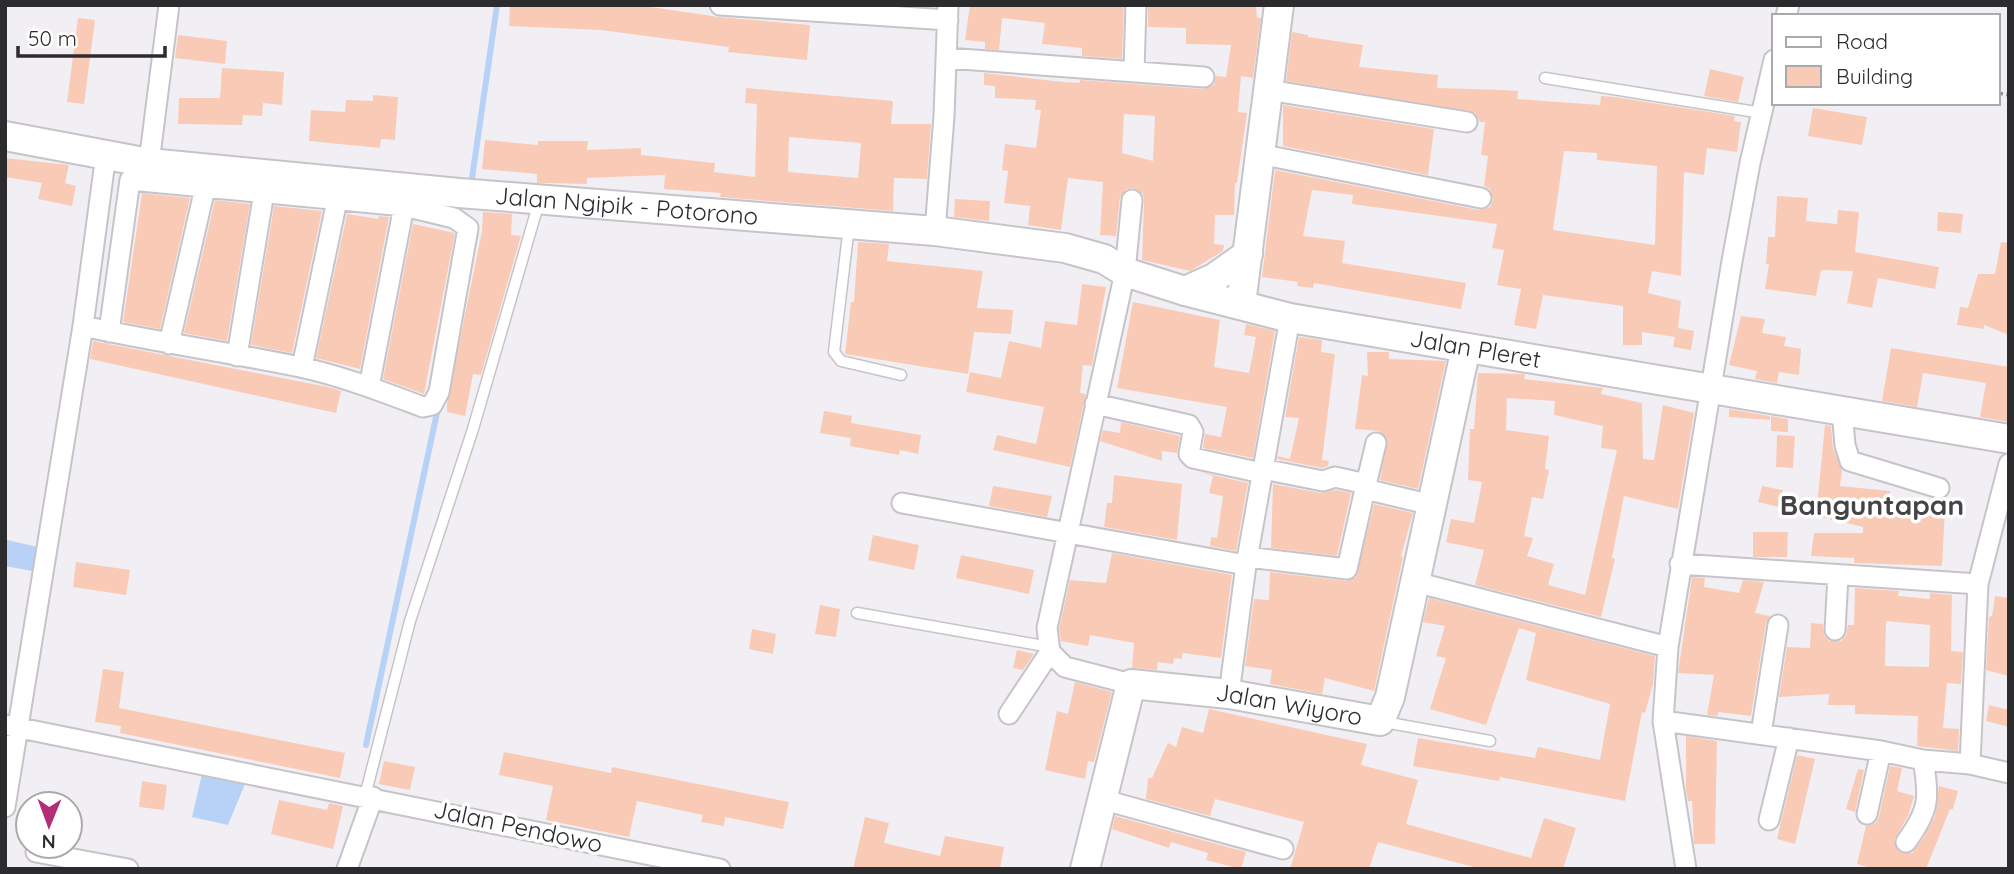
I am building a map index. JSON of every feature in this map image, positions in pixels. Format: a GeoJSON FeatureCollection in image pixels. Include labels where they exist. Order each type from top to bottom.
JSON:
{"type":"FeatureCollection","features":[{"type":"Feature","properties":{"kind":"street"},"geometry":{"type":"LineString","coordinates":[[149,163],[169,5]]}},
{"type":"Feature","properties":{"kind":"street"},"geometry":{"type":"LineString","coordinates":[[720,5],[948,13],[935,231]]}},
{"type":"Feature","properties":{"kind":"street"},"geometry":{"type":"LineString","coordinates":[[1134,71],[1136,5]]}},
{"type":"Feature","properties":{"kind":"street"},"geometry":{"type":"LineString","coordinates":[[1241,304],[1279,5]]}},
{"type":"Feature","properties":{"kind":"street"},"geometry":{"type":"LineString","coordinates":[[947,58],[1204,76]]}},
{"type":"Feature","properties":{"kind":"street"},"geometry":{"type":"LineString","coordinates":[[1686,869],[1663,721],[1668,647],[1750,163],[1772,70]]}},
{"type":"Feature","properties":{"kind":"street"},"geometry":{"type":"LineString","coordinates":[[1268,90],[1467,122]]}},
{"type":"Feature","properties":{"kind":"street","name":"Jalan Ngipik - Potorono"},"geometry":{"type":"LineString","coordinates":[[5,136],[149,163],[340,191],[540,199],[935,231],[1065,247],[1104,259],[1125,272],[1185,291],[1241,304]]}},
{"type":"Feature","properties":{"kind":"street"},"geometry":{"type":"LineString","coordinates":[[5,807],[12,727],[83,326],[106,154]]}},
{"type":"Feature","properties":{"kind":"street"},"geometry":{"type":"LineString","coordinates":[[1259,154],[1481,198]]}},
{"type":"Feature","properties":{"kind":"street"},"geometry":{"type":"LineString","coordinates":[[83,326],[169,344],[302,367],[423,407],[432,405],[439,393],[468,228],[454,218],[340,191],[264,192],[130,180],[109,331]]}},
{"type":"Feature","properties":{"kind":"street"},"geometry":{"type":"LineString","coordinates":[[169,344],[205,188]]}},
{"type":"Feature","properties":{"kind":"street"},"geometry":{"type":"LineString","coordinates":[[302,367],[340,191]]}},
{"type":"Feature","properties":{"kind":"street"},"geometry":{"type":"LineString","coordinates":[[237,356],[264,192]]}},
{"type":"Feature","properties":{"kind":"street"},"geometry":{"type":"LineString","coordinates":[[1085,869],[1104,800],[1130,684],[1065,667],[1050,649],[1047,628],[1125,272],[1132,200]]}},
{"type":"Feature","properties":{"kind":"street"},"geometry":{"type":"LineString","coordinates":[[369,387],[404,206]]}},
{"type":"Feature","properties":{"kind":"street"},"geometry":{"type":"LineString","coordinates":[[1185,291],[1214,278],[1248,254]]}},
{"type":"Feature","properties":{"kind":"street","name":"Jalan Pleret"},"geometry":{"type":"LineString","coordinates":[[1241,304],[1290,318],[2009,439]]}},
{"type":"Feature","properties":{"kind":"street"},"geometry":{"type":"LineString","coordinates":[[1229,694],[1247,561],[1290,318]]}},
{"type":"Feature","properties":{"kind":"street","name":"Jalan Wiyoro"},"geometry":{"type":"LineString","coordinates":[[1130,684],[1229,694],[1380,721],[1390,696],[1466,348]]}},
{"type":"Feature","properties":{"kind":"street"},"geometry":{"type":"LineString","coordinates":[[1095,404],[1189,425],[1193,432],[1189,454],[1193,458],[1323,481],[1335,477],[1432,505]]}},
{"type":"Feature","properties":{"kind":"street"},"geometry":{"type":"LineString","coordinates":[[1842,411],[1845,445],[1850,461],[1939,488]]}},
{"type":"Feature","properties":{"kind":"street"},"geometry":{"type":"LineString","coordinates":[[902,503],[1247,561],[1347,569],[1376,443]]}},
{"type":"Feature","properties":{"kind":"street"},"geometry":{"type":"LineString","coordinates":[[1970,764],[1978,584],[2009,464]]}},
{"type":"Feature","properties":{"kind":"street"},"geometry":{"type":"LineString","coordinates":[[1680,564],[1978,584]]}},
{"type":"Feature","properties":{"kind":"street"},"geometry":{"type":"LineString","coordinates":[[1835,630],[1838,576]]}},
{"type":"Feature","properties":{"kind":"street"},"geometry":{"type":"LineString","coordinates":[[1415,582],[1668,647]]}},
{"type":"Feature","properties":{"kind":"street"},"geometry":{"type":"LineString","coordinates":[[1760,734],[1778,625]]}},
{"type":"Feature","properties":{"kind":"street"},"geometry":{"type":"LineString","coordinates":[[1009,714],[1050,649]]}},
{"type":"Feature","properties":{"kind":"street"},"geometry":{"type":"LineString","coordinates":[[1663,721],[1881,751],[1923,760],[1970,764],[2009,773]]}},
{"type":"Feature","properties":{"kind":"street","name":"Jalan Pendowo"},"geometry":{"type":"LineString","coordinates":[[12,727],[336,789],[720,869]]}},
{"type":"Feature","properties":{"kind":"street"},"geometry":{"type":"LineString","coordinates":[[1769,820],[1789,738]]}},
{"type":"Feature","properties":{"kind":"street"},"geometry":{"type":"LineString","coordinates":[[1867,814],[1881,751]]}},
{"type":"Feature","properties":{"kind":"street"},"geometry":{"type":"LineString","coordinates":[[1906,842],[1923,819],[1927,806],[1923,760]]}},
{"type":"Feature","properties":{"kind":"street"},"geometry":{"type":"LineString","coordinates":[[348,869],[365,796]]}},
{"type":"Feature","properties":{"kind":"street"},"geometry":{"type":"LineString","coordinates":[[1104,800],[1283,849]]}},
{"type":"Feature","properties":{"kind":"street"},"geometry":{"type":"LineString","coordinates":[[79,860],[128,869]]}},
{"type":"Feature","properties":{"kind":"lane"},"geometry":{"type":"LineString","coordinates":[[1545,78],[1763,113]]}},
{"type":"Feature","properties":{"kind":"lane"},"geometry":{"type":"LineString","coordinates":[[365,796],[410,621],[473,429],[540,199]]}},
{"type":"Feature","properties":{"kind":"lane"},"geometry":{"type":"LineString","coordinates":[[849,226],[834,352],[841,361],[901,374]]}},
{"type":"Feature","properties":{"kind":"lane"},"geometry":{"type":"LineString","coordinates":[[857,613],[1050,649]]}},
{"type":"Feature","properties":{"kind":"lane"},"geometry":{"type":"LineString","coordinates":[[1380,721],[1490,741]]}},
{"type":"Feature","properties":{"kind":"water"},"geometry":{"type":"Polygon","coordinates":[[[7,540],[38,547],[32,571],[5,566],[7,540]]]}},
{"type":"Feature","properties":{"kind":"water"},"geometry":{"type":"Polygon","coordinates":[[[202,774],[245,784],[228,825],[192,817],[202,774]]]}},
{"type":"Feature","properties":{"kind":"building"},"geometry":{"type":"Polygon","coordinates":[[[510,5],[637,5],[719,17],[810,25],[807,60],[728,52],[729,47],[601,30],[509,26],[510,5]]]}},
{"type":"Feature","properties":{"kind":"building"},"geometry":{"type":"Polygon","coordinates":[[[970,5],[1124,5],[1122,59],[1082,56],[1082,48],[1042,44],[1045,23],[1002,18],[999,50],[985,49],[985,42],[965,40],[970,5]]]}},
{"type":"Feature","properties":{"kind":"building"},"geometry":{"type":"Polygon","coordinates":[[[1148,5],[1256,5],[1257,18],[1261,18],[1253,78],[1241,76],[1238,112],[1247,113],[1235,183],[1234,215],[1215,215],[1214,244],[1224,245],[1223,251],[1190,271],[1142,260],[1144,200],[1143,194],[1134,188],[1126,189],[1120,198],[1116,236],[1100,235],[1103,182],[1068,178],[1061,230],[1028,225],[1030,206],[1004,203],[1008,171],[1002,170],[1005,144],[1036,148],[1041,110],[1035,110],[1036,100],[995,98],[995,86],[984,85],[984,73],[1063,82],[1080,83],[1080,80],[1203,89],[1214,85],[1216,76],[1226,77],[1231,45],[1186,44],[1186,28],[1148,27],[1148,5]],[[1124,114],[1122,153],[1153,161],[1155,116],[1124,114]]]}},
{"type":"Feature","properties":{"kind":"building"},"geometry":{"type":"Polygon","coordinates":[[[78,18],[95,20],[84,104],[67,102],[78,18]]]}},
{"type":"Feature","properties":{"kind":"building"},"geometry":{"type":"Polygon","coordinates":[[[1292,32],[1363,45],[1359,67],[1438,75],[1437,88],[1518,91],[1517,99],[1600,105],[1601,96],[1615,97],[1735,116],[1734,121],[1741,122],[1737,152],[1707,148],[1704,175],[1684,172],[1681,276],[1652,271],[1648,293],[1681,301],[1678,328],[1694,331],[1691,350],[1673,347],[1675,337],[1642,332],[1642,345],[1623,345],[1623,306],[1543,295],[1536,329],[1514,325],[1521,289],[1497,285],[1504,250],[1492,248],[1497,224],[1352,204],[1353,195],[1312,190],[1303,236],[1345,241],[1342,263],[1466,283],[1461,309],[1314,283],[1313,288],[1297,286],[1298,282],[1262,277],[1275,170],[1479,210],[1490,207],[1493,200],[1490,189],[1484,186],[1488,156],[1481,155],[1485,122],[1480,122],[1475,113],[1286,81],[1292,32]],[[1564,151],[1553,230],[1655,245],[1657,166],[1597,160],[1597,153],[1564,151]]]}},
{"type":"Feature","properties":{"kind":"building"},"geometry":{"type":"Polygon","coordinates":[[[178,35],[227,41],[225,64],[175,58],[178,35]]]}},
{"type":"Feature","properties":{"kind":"building"},"geometry":{"type":"Polygon","coordinates":[[[222,68],[284,72],[282,105],[263,103],[262,116],[243,115],[242,125],[178,124],[179,98],[220,98],[222,68]]]}},
{"type":"Feature","properties":{"kind":"building"},"geometry":{"type":"Polygon","coordinates":[[[1710,69],[1744,77],[1738,102],[1704,96],[1710,69]]]}},
{"type":"Feature","properties":{"kind":"building"},"geometry":{"type":"Polygon","coordinates":[[[746,88],[893,101],[891,124],[931,124],[927,179],[894,178],[893,211],[720,197],[721,193],[664,189],[665,175],[587,178],[587,184],[537,183],[537,174],[482,169],[485,140],[538,145],[538,141],[588,141],[587,150],[641,148],[641,155],[715,163],[714,172],[755,177],[757,104],[745,103],[746,88]],[[789,137],[788,172],[858,178],[861,143],[789,137]]]}},
{"type":"Feature","properties":{"kind":"building"},"geometry":{"type":"Polygon","coordinates":[[[373,95],[398,97],[395,140],[381,139],[380,148],[309,141],[311,110],[345,112],[346,100],[373,101],[373,95]]]}},
{"type":"Feature","properties":{"kind":"building"},"geometry":{"type":"Polygon","coordinates":[[[1283,105],[1434,129],[1428,175],[1283,146],[1283,105]]]}},
{"type":"Feature","properties":{"kind":"building"},"geometry":{"type":"Polygon","coordinates":[[[1813,108],[1867,117],[1862,145],[1808,136],[1813,108]]]}},
{"type":"Feature","properties":{"kind":"building"},"geometry":{"type":"Polygon","coordinates":[[[5,158],[69,165],[65,183],[76,186],[72,206],[38,199],[42,183],[5,177],[5,158]]]}},
{"type":"Feature","properties":{"kind":"building"},"geometry":{"type":"Polygon","coordinates":[[[142,193],[190,198],[160,329],[123,322],[142,193]]]}},
{"type":"Feature","properties":{"kind":"building"},"geometry":{"type":"Polygon","coordinates":[[[1777,196],[1808,198],[1806,221],[1837,224],[1838,210],[1859,212],[1855,252],[1939,267],[1935,289],[1878,278],[1872,308],[1847,303],[1853,271],[1821,270],[1816,296],[1765,289],[1769,264],[1766,264],[1768,237],[1775,237],[1777,196]]]}},
{"type":"Feature","properties":{"kind":"building"},"geometry":{"type":"Polygon","coordinates":[[[955,199],[990,201],[989,221],[954,217],[955,199]]]}},
{"type":"Feature","properties":{"kind":"building"},"geometry":{"type":"Polygon","coordinates":[[[215,200],[250,204],[227,341],[184,333],[215,200]]]}},
{"type":"Feature","properties":{"kind":"building"},"geometry":{"type":"Polygon","coordinates":[[[274,206],[322,211],[292,353],[251,345],[274,206]]]}},
{"type":"Feature","properties":{"kind":"building"},"geometry":{"type":"Polygon","coordinates":[[[483,212],[512,214],[511,235],[521,236],[481,375],[473,374],[465,416],[447,412],[447,403],[482,231],[483,212]]]}},
{"type":"Feature","properties":{"kind":"building"},"geometry":{"type":"Polygon","coordinates":[[[1938,212],[1963,214],[1961,233],[1937,231],[1938,212]]]}},
{"type":"Feature","properties":{"kind":"building"},"geometry":{"type":"Polygon","coordinates":[[[347,214],[378,219],[379,216],[389,217],[360,369],[316,358],[347,214]]]}},
{"type":"Feature","properties":{"kind":"building"},"geometry":{"type":"Polygon","coordinates":[[[413,224],[455,233],[424,394],[383,379],[413,224]]]}},
{"type":"Feature","properties":{"kind":"building"},"geometry":{"type":"Polygon","coordinates":[[[858,242],[889,244],[887,261],[983,271],[977,308],[1013,310],[1011,334],[974,332],[968,374],[845,354],[851,302],[854,302],[858,242]]]}},
{"type":"Feature","properties":{"kind":"building"},"geometry":{"type":"Polygon","coordinates":[[[2001,242],[2009,243],[2009,335],[1984,325],[1984,329],[1957,325],[1960,307],[1968,308],[1978,274],[1995,274],[2001,242]]]}},
{"type":"Feature","properties":{"kind":"building"},"geometry":{"type":"Polygon","coordinates":[[[1082,284],[1106,287],[1092,366],[1083,365],[1080,393],[1086,394],[1070,467],[993,450],[997,435],[1036,444],[1044,407],[966,392],[970,372],[1001,378],[1009,341],[1041,348],[1045,321],[1077,325],[1082,284]]]}},
{"type":"Feature","properties":{"kind":"building"},"geometry":{"type":"Polygon","coordinates":[[[1133,302],[1220,320],[1214,367],[1249,373],[1256,337],[1244,335],[1246,324],[1275,331],[1253,458],[1203,448],[1205,434],[1221,437],[1227,407],[1117,388],[1133,302]]]}},
{"type":"Feature","properties":{"kind":"building"},"geometry":{"type":"Polygon","coordinates":[[[1741,316],[1765,319],[1762,333],[1786,337],[1784,346],[1801,349],[1799,375],[1779,372],[1777,383],[1755,379],[1757,371],[1729,365],[1741,316]]]}},
{"type":"Feature","properties":{"kind":"building"},"geometry":{"type":"Polygon","coordinates":[[[1299,337],[1322,340],[1321,352],[1335,354],[1322,460],[1329,461],[1328,466],[1322,468],[1277,459],[1278,456],[1290,459],[1299,418],[1285,417],[1299,337]]]}},
{"type":"Feature","properties":{"kind":"building"},"geometry":{"type":"Polygon","coordinates":[[[93,341],[328,387],[341,391],[336,413],[90,359],[93,341]]]}},
{"type":"Feature","properties":{"kind":"building"},"geometry":{"type":"Polygon","coordinates":[[[1891,348],[2009,367],[2009,422],[1980,417],[1986,383],[1923,373],[1917,407],[1882,401],[1891,348]]]}},
{"type":"Feature","properties":{"kind":"building"},"geometry":{"type":"Polygon","coordinates":[[[1367,352],[1389,352],[1389,359],[1446,361],[1418,489],[1380,480],[1387,439],[1379,431],[1355,429],[1362,375],[1368,376],[1367,352]]]}},
{"type":"Feature","properties":{"kind":"building"},"geometry":{"type":"Polygon","coordinates":[[[1478,373],[1525,374],[1524,379],[1603,388],[1601,394],[1642,403],[1643,459],[1654,460],[1663,405],[1694,413],[1678,509],[1624,496],[1612,558],[1615,559],[1601,617],[1475,585],[1484,550],[1446,542],[1451,519],[1474,523],[1482,482],[1468,480],[1470,429],[1474,429],[1478,373]],[[1507,398],[1506,430],[1549,436],[1545,469],[1549,470],[1543,499],[1532,497],[1524,536],[1533,538],[1527,556],[1554,564],[1548,585],[1585,595],[1617,450],[1601,448],[1603,426],[1554,415],[1555,401],[1507,398]]]}},
{"type":"Feature","properties":{"kind":"building"},"geometry":{"type":"Polygon","coordinates":[[[1729,409],[1770,416],[1770,420],[1729,417],[1729,409]]]}},
{"type":"Feature","properties":{"kind":"building"},"geometry":{"type":"Polygon","coordinates":[[[824,411],[852,416],[851,423],[921,435],[918,454],[900,450],[899,455],[850,446],[851,438],[820,433],[824,411]]]}},
{"type":"Feature","properties":{"kind":"building"},"geometry":{"type":"Polygon","coordinates":[[[1771,416],[1788,419],[1788,432],[1771,431],[1771,416]]]}},
{"type":"Feature","properties":{"kind":"building"},"geometry":{"type":"Polygon","coordinates":[[[1121,422],[1180,436],[1177,453],[1162,451],[1162,461],[1100,441],[1103,430],[1120,433],[1121,422]]]}},
{"type":"Feature","properties":{"kind":"building"},"geometry":{"type":"Polygon","coordinates":[[[1825,425],[1831,426],[1833,448],[1842,470],[1840,486],[1890,491],[1889,506],[1945,509],[1942,566],[1854,563],[1854,558],[1811,556],[1814,533],[1863,533],[1863,527],[1816,516],[1825,425]]]}},
{"type":"Feature","properties":{"kind":"building"},"geometry":{"type":"Polygon","coordinates":[[[1777,435],[1795,436],[1793,468],[1776,467],[1777,435]]]}},
{"type":"Feature","properties":{"kind":"building"},"geometry":{"type":"Polygon","coordinates":[[[1195,471],[1248,483],[1236,551],[1210,546],[1211,537],[1217,538],[1223,496],[1209,493],[1213,476],[1195,471]]]}},
{"type":"Feature","properties":{"kind":"building"},"geometry":{"type":"Polygon","coordinates":[[[1114,475],[1182,484],[1177,540],[1104,527],[1107,503],[1112,503],[1114,475]]]}},
{"type":"Feature","properties":{"kind":"building"},"geometry":{"type":"Polygon","coordinates":[[[1273,484],[1321,493],[1336,490],[1351,493],[1337,556],[1271,548],[1273,484]]]}},
{"type":"Feature","properties":{"kind":"building"},"geometry":{"type":"Polygon","coordinates":[[[993,486],[1052,496],[1047,517],[989,506],[993,486]]]}},
{"type":"Feature","properties":{"kind":"building"},"geometry":{"type":"Polygon","coordinates":[[[1762,486],[1783,490],[1779,507],[1758,502],[1762,486]]]}},
{"type":"Feature","properties":{"kind":"building"},"geometry":{"type":"Polygon","coordinates":[[[1374,504],[1413,513],[1401,556],[1403,557],[1374,691],[1325,678],[1322,694],[1270,684],[1272,670],[1245,666],[1254,599],[1269,600],[1270,572],[1346,581],[1356,577],[1374,504]]]}},
{"type":"Feature","properties":{"kind":"building"},"geometry":{"type":"Polygon","coordinates":[[[1753,532],[1788,532],[1787,557],[1753,557],[1753,532]]]}},
{"type":"Feature","properties":{"kind":"building"},"geometry":{"type":"Polygon","coordinates":[[[873,535],[919,545],[914,570],[868,560],[873,535]]]}},
{"type":"Feature","properties":{"kind":"building"},"geometry":{"type":"Polygon","coordinates":[[[1112,553],[1232,575],[1221,658],[1182,653],[1182,659],[1174,658],[1173,664],[1158,662],[1157,670],[1132,668],[1134,643],[1090,635],[1088,646],[1061,641],[1059,629],[1070,580],[1106,583],[1112,553]]]}},
{"type":"Feature","properties":{"kind":"building"},"geometry":{"type":"Polygon","coordinates":[[[961,555],[1034,570],[1029,594],[956,578],[961,555]]]}},
{"type":"Feature","properties":{"kind":"building"},"geometry":{"type":"Polygon","coordinates":[[[76,562],[130,570],[126,595],[73,587],[76,562]]]}},
{"type":"Feature","properties":{"kind":"building"},"geometry":{"type":"Polygon","coordinates":[[[1692,577],[1705,578],[1704,587],[1739,593],[1743,580],[1764,582],[1755,613],[1770,616],[1766,623],[1751,716],[1718,712],[1718,716],[1707,715],[1714,675],[1678,673],[1692,577]]]}},
{"type":"Feature","properties":{"kind":"building"},"geometry":{"type":"Polygon","coordinates":[[[1855,588],[1899,591],[1898,596],[1930,599],[1930,593],[1952,595],[1951,651],[1963,652],[1961,684],[1947,683],[1943,728],[1959,729],[1958,751],[1917,746],[1918,716],[1855,714],[1855,705],[1828,705],[1829,694],[1779,697],[1787,647],[1810,648],[1811,623],[1823,624],[1824,635],[1829,641],[1841,641],[1846,636],[1848,625],[1854,625],[1855,588]],[[1886,621],[1885,666],[1929,667],[1930,625],[1886,621]]]}},
{"type":"Feature","properties":{"kind":"building"},"geometry":{"type":"Polygon","coordinates":[[[1995,596],[2009,598],[2009,676],[1986,670],[1989,617],[1992,616],[1995,596]]]}},
{"type":"Feature","properties":{"kind":"building"},"geometry":{"type":"Polygon","coordinates":[[[1429,598],[1655,656],[1653,684],[1645,713],[1642,712],[1625,801],[1500,777],[1499,781],[1413,766],[1418,738],[1535,758],[1538,747],[1600,760],[1610,704],[1526,680],[1536,633],[1519,628],[1486,725],[1430,709],[1446,658],[1436,656],[1445,626],[1423,622],[1429,598]]]}},
{"type":"Feature","properties":{"kind":"building"},"geometry":{"type":"Polygon","coordinates":[[[820,605],[840,609],[836,637],[815,634],[820,605]]]}},
{"type":"Feature","properties":{"kind":"building"},"geometry":{"type":"Polygon","coordinates":[[[752,629],[776,634],[773,654],[749,649],[752,629]]]}},
{"type":"Feature","properties":{"kind":"building"},"geometry":{"type":"Polygon","coordinates":[[[1017,650],[1034,654],[1023,670],[1013,668],[1017,650]]]}},
{"type":"Feature","properties":{"kind":"building"},"geometry":{"type":"Polygon","coordinates":[[[103,669],[124,672],[119,708],[345,753],[340,778],[120,733],[121,726],[95,722],[103,669]]]}},
{"type":"Feature","properties":{"kind":"building"},"geometry":{"type":"Polygon","coordinates":[[[1075,682],[1112,692],[1094,762],[1088,761],[1085,779],[1045,770],[1057,711],[1068,714],[1075,682]]]}},
{"type":"Feature","properties":{"kind":"building"},"geometry":{"type":"Polygon","coordinates":[[[1989,705],[2009,710],[2009,727],[1986,721],[1989,705]]]}},
{"type":"Feature","properties":{"kind":"building"},"geometry":{"type":"Polygon","coordinates":[[[1209,709],[1367,744],[1361,765],[1418,780],[1406,824],[1531,858],[1544,818],[1576,828],[1563,869],[1481,869],[1378,842],[1369,869],[1290,869],[1304,822],[1215,799],[1210,816],[1146,799],[1148,778],[1152,778],[1168,743],[1176,747],[1182,727],[1203,733],[1209,709]]]}},
{"type":"Feature","properties":{"kind":"building"},"geometry":{"type":"Polygon","coordinates":[[[1686,736],[1717,741],[1715,844],[1694,844],[1692,801],[1688,801],[1686,792],[1686,736]]]}},
{"type":"Feature","properties":{"kind":"building"},"geometry":{"type":"Polygon","coordinates":[[[504,752],[611,773],[612,767],[789,802],[783,829],[725,817],[724,826],[701,822],[703,815],[637,801],[629,837],[546,820],[553,786],[499,775],[504,752]]]}},
{"type":"Feature","properties":{"kind":"building"},"geometry":{"type":"Polygon","coordinates":[[[1797,755],[1815,759],[1795,844],[1777,839],[1797,755]]]}},
{"type":"Feature","properties":{"kind":"building"},"geometry":{"type":"Polygon","coordinates":[[[384,761],[415,767],[410,790],[379,784],[384,761]]]}},
{"type":"Feature","properties":{"kind":"building"},"geometry":{"type":"Polygon","coordinates":[[[1890,766],[1902,768],[1897,791],[1914,796],[1908,816],[1894,840],[1900,852],[1912,853],[1924,837],[1935,816],[1939,786],[1958,791],[1953,809],[1950,809],[1926,869],[1874,869],[1857,864],[1866,826],[1876,823],[1879,817],[1890,766]]]}},
{"type":"Feature","properties":{"kind":"building"},"geometry":{"type":"Polygon","coordinates":[[[1858,769],[1864,770],[1855,812],[1846,809],[1858,769]]]}},
{"type":"Feature","properties":{"kind":"building"},"geometry":{"type":"Polygon","coordinates":[[[142,781],[167,785],[164,810],[139,807],[142,781]]]}},
{"type":"Feature","properties":{"kind":"building"},"geometry":{"type":"Polygon","coordinates":[[[279,800],[327,810],[329,803],[343,806],[333,849],[271,834],[279,800]]]}},
{"type":"Feature","properties":{"kind":"building"},"geometry":{"type":"Polygon","coordinates":[[[1115,816],[1246,852],[1241,869],[1206,860],[1208,853],[1171,842],[1169,848],[1112,829],[1115,816]]]}},
{"type":"Feature","properties":{"kind":"building"},"geometry":{"type":"Polygon","coordinates":[[[865,817],[889,823],[884,843],[940,856],[945,836],[1004,847],[1000,869],[853,869],[865,817]]]}},
{"type":"Feature","properties":{"kind":"waterway"},"geometry":{"type":"LineString","coordinates":[[471,185],[497,5]]}},
{"type":"Feature","properties":{"kind":"waterway"},"geometry":{"type":"LineString","coordinates":[[366,745],[438,408]]}},
{"type":"Feature","properties":{"kind":"district","name":"Banguntapan"},"geometry":{"type":"Point","coordinates":[1872,505]}}]}
